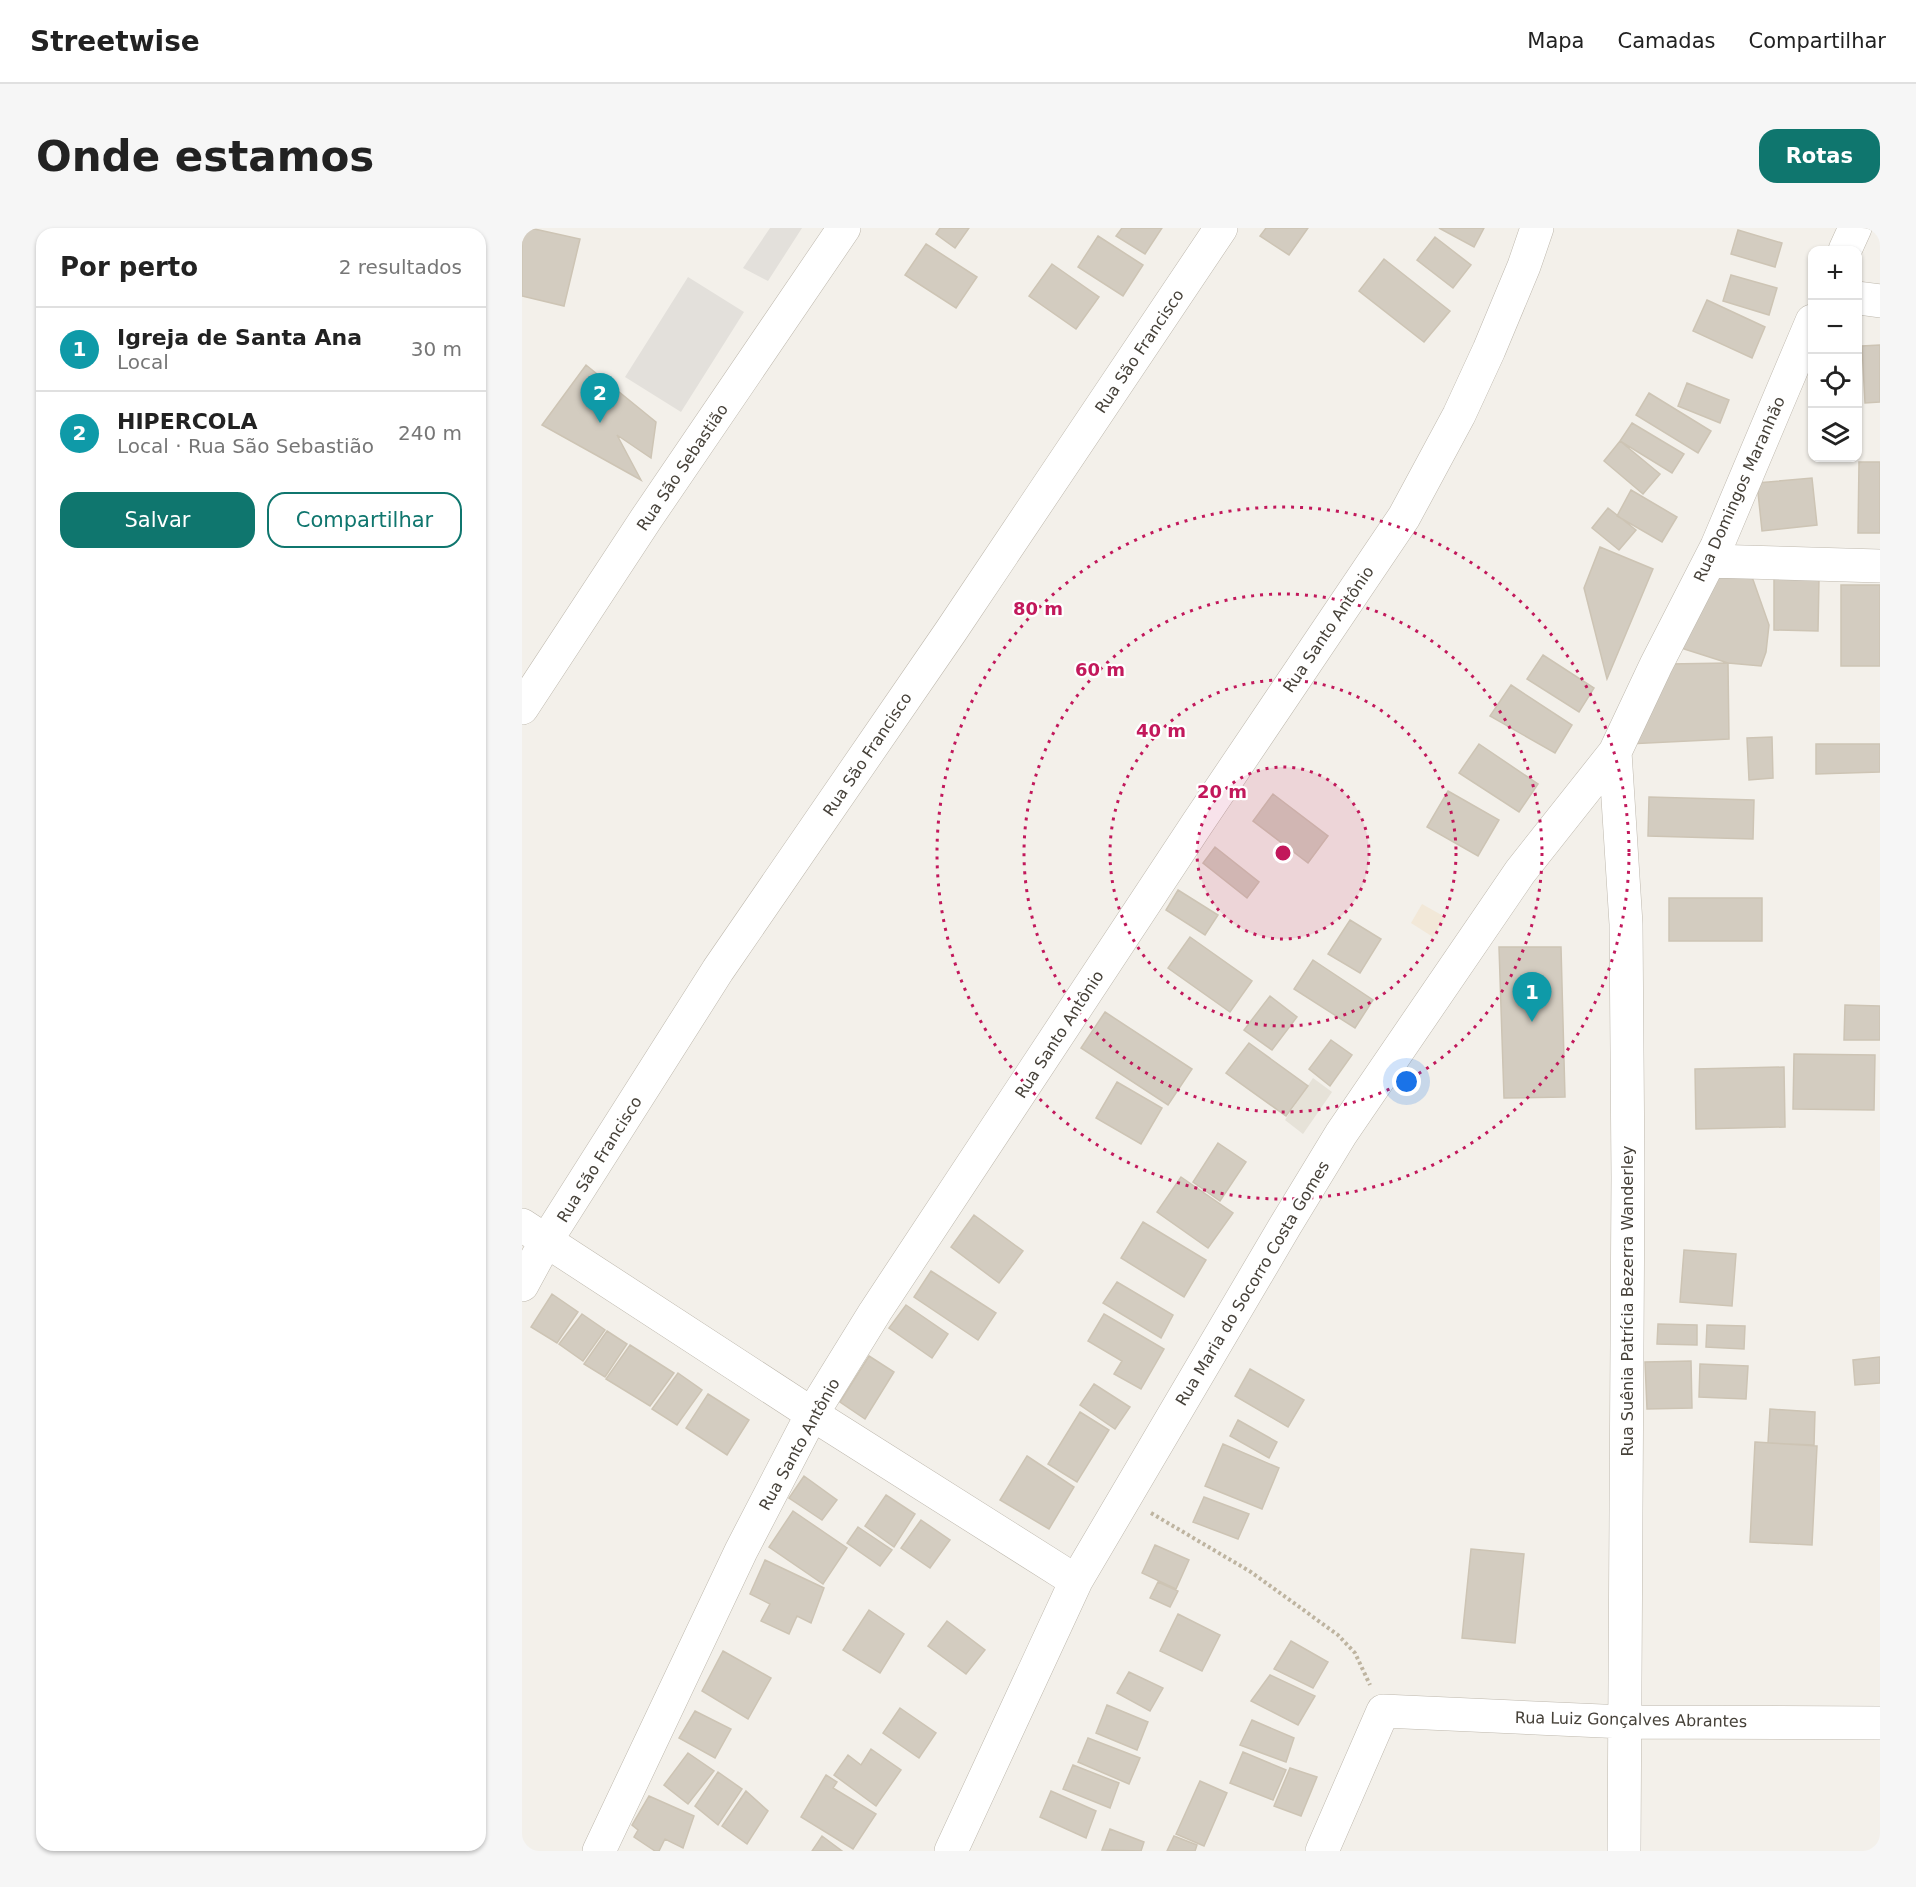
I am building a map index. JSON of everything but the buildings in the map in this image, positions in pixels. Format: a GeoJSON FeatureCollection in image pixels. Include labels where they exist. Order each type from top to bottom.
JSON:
{"type":"FeatureCollection","features":[{"type":"Feature","properties":{"kind":"street","name":"Rua São Sebastião"},"geometry":{"type":"LineString","coordinates":[[522,708],[646,519],[844,228]]}},
{"type":"Feature","properties":{"kind":"street","name":"Rua São Francisco"},"geometry":{"type":"LineString","coordinates":[[522,1285],[534,1233],[951,631],[1221,228]]}},
{"type":"Feature","properties":{"kind":"street","name":"Rua Santo Antônio"},"geometry":{"type":"LineString","coordinates":[[599,1851],[741,1551],[812,1414],[875,1312],[1190,834],[1404,517],[1459,415],[1489,350],[1524,266],[1537,228]]}},
{"type":"Feature","properties":{"kind":"street"},"geometry":{"type":"LineString","coordinates":[[1847,246],[1855,228]]}},
{"type":"Feature","properties":{"kind":"street"},"geometry":{"type":"LineString","coordinates":[[1862,299],[1880,301]]}},
{"type":"Feature","properties":{"kind":"street","name":"Rua Domingos Maranhão"},"geometry":{"type":"LineString","coordinates":[[1615,752],[1656,665],[1710,561],[1808,330]]}},
{"type":"Feature","properties":{"kind":"street"},"geometry":{"type":"LineString","coordinates":[[1710,561],[1880,566]]}},
{"type":"Feature","properties":{"kind":"street","name":"Rua Maria do Socorro Costa Gomes"},"geometry":{"type":"LineString","coordinates":[[951,1851],[1076,1581],[1341,1134],[1520,872],[1615,752]]}},
{"type":"Feature","properties":{"kind":"street","name":"Rua Suênia Patrícia Bezerra Wanderley"},"geometry":{"type":"LineString","coordinates":[[1615,752],[1626,924],[1628,1189],[1624,1851]]}},
{"type":"Feature","properties":{"kind":"street"},"geometry":{"type":"LineString","coordinates":[[534,1233],[812,1414],[1076,1581]]}},
{"type":"Feature","properties":{"kind":"street"},"geometry":{"type":"LineString","coordinates":[[1322,1851],[1383,1711]]}},
{"type":"Feature","properties":{"kind":"street","name":"Rua Luiz Gonçalves Abrantes"},"geometry":{"type":"LineString","coordinates":[[1383,1711],[1625,1722],[1880,1723]]}},
{"type":"Feature","properties":{"kind":"path"},"geometry":{"type":"LineString","coordinates":[[1125,1497],[1251,1572],[1338,1635],[1355,1653],[1383,1711]]}},
{"type":"Feature","properties":{"kind":"shaded area"},"geometry":{"type":"Polygon","coordinates":[[[770,228],[802,228],[768,281],[743,268],[770,228]]]}},
{"type":"Feature","properties":{"kind":"shaded area"},"geometry":{"type":"Polygon","coordinates":[[[688,277],[744,312],[681,412],[625,377],[688,277]]]}},
{"type":"Feature","properties":{"kind":"shaded area"},"geometry":{"type":"Polygon","coordinates":[[[1422,904],[1445,917],[1433,937],[1411,923],[1422,904]]]}},
{"type":"Feature","properties":{"kind":"shaded area"},"geometry":{"type":"Polygon","coordinates":[[[1313,1078],[1332,1092],[1303,1134],[1285,1120],[1313,1078]]]}},
{"type":"Feature","properties":{"kind":"place","name":"HIPERCOLA"},"geometry":{"type":"Point","coordinates":[600,423]}},
{"type":"Feature","properties":{"kind":"place","name":"Igreja de Santa Ana"},"geometry":{"type":"Point","coordinates":[1532,1022]}}]}
